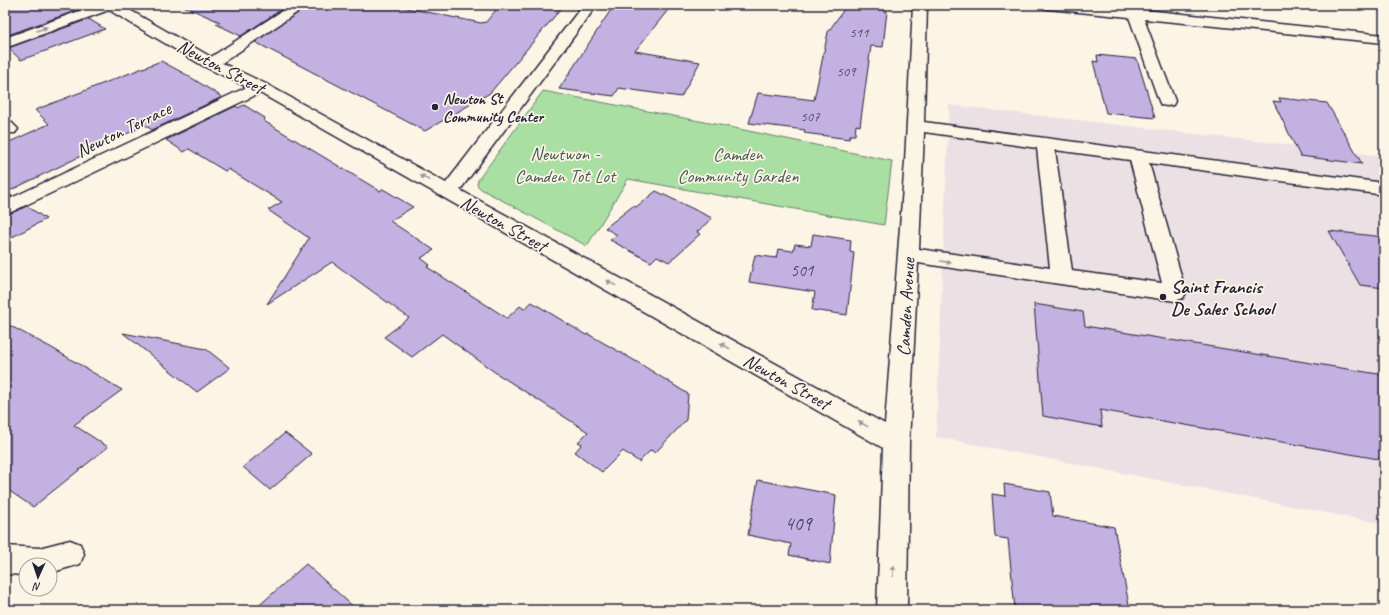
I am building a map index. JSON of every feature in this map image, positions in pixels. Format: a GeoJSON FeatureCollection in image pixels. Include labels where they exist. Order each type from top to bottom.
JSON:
{"type":"FeatureCollection","features":[{"type":"Feature","properties":{"kind":"street"},"geometry":{"type":"LineString","coordinates":[[5,43],[110,5]]}},
{"type":"Feature","properties":{"kind":"street","name":"Newton Street"},"geometry":{"type":"LineString","coordinates":[[110,5],[211,64],[260,87],[896,443]]}},
{"type":"Feature","properties":{"kind":"street"},"geometry":{"type":"LineString","coordinates":[[211,64],[301,5]]}},
{"type":"Feature","properties":{"kind":"street"},"geometry":{"type":"LineString","coordinates":[[449,192],[590,5]]}},
{"type":"Feature","properties":{"kind":"street","name":"Camden Avenue"},"geometry":{"type":"LineString","coordinates":[[892,610],[896,443],[908,255],[920,5]]}},
{"type":"Feature","properties":{"kind":"street"},"geometry":{"type":"LineString","coordinates":[[1048,5],[1384,39]]}},
{"type":"Feature","properties":{"kind":"street"},"geometry":{"type":"LineString","coordinates":[[1186,5],[1192,19]]}},
{"type":"Feature","properties":{"kind":"street"},"geometry":{"type":"LineString","coordinates":[[1135,14],[1142,39],[1150,54],[1167,101]]}},
{"type":"Feature","properties":{"kind":"street","name":"Newton Terrace"},"geometry":{"type":"LineString","coordinates":[[5,209],[260,87]]}},
{"type":"Feature","properties":{"kind":"street"},"geometry":{"type":"LineString","coordinates":[[915,126],[1384,189]]}},
{"type":"Feature","properties":{"kind":"street"},"geometry":{"type":"LineString","coordinates":[[1045,144],[1062,278]]}},
{"type":"Feature","properties":{"kind":"street"},"geometry":{"type":"LineString","coordinates":[[908,255],[1175,293],[1138,156]]}},
{"type":"Feature","properties":{"kind":"street"},"geometry":{"type":"LineString","coordinates":[[5,560],[40,562],[70,554]]}},
{"type":"Feature","properties":{"kind":"shaded area","name":"Saint Francis De Sales School"},"geometry":{"type":"Polygon","coordinates":[[[949,105],[1384,156],[1384,524],[936,437],[949,105]]]}},
{"type":"Feature","properties":{"kind":"green space","name":"Newtwon - Camden Tot Lot"},"geometry":{"type":"Polygon","coordinates":[[[543,91],[715,124],[892,161],[884,225],[628,179],[587,246],[481,189],[477,185],[478,180],[543,91]]]}},
{"type":"Feature","properties":{"kind":"building"},"geometry":{"type":"Polygon","coordinates":[[[5,5],[65,5],[75,11],[5,36],[5,5]]]}},
{"type":"Feature","properties":{"kind":"building"},"geometry":{"type":"Polygon","coordinates":[[[181,5],[288,5],[241,36],[216,24],[220,22],[181,5]]]}},
{"type":"Feature","properties":{"kind":"building"},"geometry":{"type":"Polygon","coordinates":[[[309,5],[392,5],[481,23],[486,22],[500,5],[564,5],[490,93],[425,131],[255,42],[309,5]]]}},
{"type":"Feature","properties":{"kind":"building"},"geometry":{"type":"Polygon","coordinates":[[[614,5],[672,5],[635,51],[700,62],[681,97],[619,88],[614,96],[559,89],[614,5]]]}},
{"type":"Feature","properties":{"kind":"building"},"geometry":{"type":"Polygon","coordinates":[[[847,5],[885,5],[884,11],[887,11],[883,47],[871,46],[860,126],[856,125],[855,135],[850,135],[849,139],[804,133],[805,130],[749,123],[758,93],[814,100],[828,32],[847,5]]]}},
{"type":"Feature","properties":{"kind":"building"},"geometry":{"type":"Polygon","coordinates":[[[89,19],[105,29],[21,60],[8,48],[89,19]]]}},
{"type":"Feature","properties":{"kind":"building"},"geometry":{"type":"Polygon","coordinates":[[[1097,55],[1137,59],[1155,118],[1106,113],[1093,61],[1098,62],[1097,55]]]}},
{"type":"Feature","properties":{"kind":"building"},"geometry":{"type":"Polygon","coordinates":[[[161,61],[222,97],[152,130],[145,125],[7,192],[12,196],[5,199],[5,144],[49,124],[35,110],[161,61]]]}},
{"type":"Feature","properties":{"kind":"building"},"geometry":{"type":"Polygon","coordinates":[[[1279,98],[1327,103],[1362,164],[1300,156],[1273,101],[1281,102],[1279,98]]]}},
{"type":"Feature","properties":{"kind":"building"},"geometry":{"type":"Polygon","coordinates":[[[244,105],[265,118],[264,121],[380,191],[383,189],[413,207],[390,221],[434,250],[421,258],[430,265],[427,267],[507,318],[520,306],[524,309],[532,302],[586,335],[588,334],[639,363],[688,394],[686,420],[655,453],[651,450],[639,462],[623,451],[602,472],[575,452],[582,444],[578,442],[588,432],[496,373],[442,334],[412,357],[384,337],[409,318],[332,262],[267,304],[309,238],[268,210],[282,202],[228,169],[225,171],[189,149],[184,152],[166,140],[236,106],[238,108],[244,105]]]}},
{"type":"Feature","properties":{"kind":"building"},"geometry":{"type":"Polygon","coordinates":[[[656,191],[712,218],[697,232],[700,234],[669,262],[657,256],[651,262],[610,240],[617,235],[605,228],[633,206],[636,207],[656,191]]]}},
{"type":"Feature","properties":{"kind":"building"},"geometry":{"type":"Polygon","coordinates":[[[27,206],[46,219],[5,241],[5,216],[27,206]]]}},
{"type":"Feature","properties":{"kind":"building"},"geometry":{"type":"Polygon","coordinates":[[[1329,231],[1384,237],[1384,288],[1360,285],[1329,231]]]}},
{"type":"Feature","properties":{"kind":"building"},"geometry":{"type":"Polygon","coordinates":[[[813,234],[851,240],[850,252],[854,253],[847,315],[812,310],[815,292],[749,282],[755,255],[776,258],[778,249],[793,251],[795,244],[811,246],[813,234]]]}},
{"type":"Feature","properties":{"kind":"building"},"geometry":{"type":"Polygon","coordinates":[[[1034,304],[1083,312],[1085,326],[1384,375],[1384,460],[1100,410],[1102,427],[1043,416],[1034,304]]]}},
{"type":"Feature","properties":{"kind":"building"},"geometry":{"type":"Polygon","coordinates":[[[5,323],[52,348],[122,390],[74,425],[108,447],[33,507],[5,488],[5,323]]]}},
{"type":"Feature","properties":{"kind":"building"},"geometry":{"type":"Polygon","coordinates":[[[123,333],[206,349],[230,368],[197,392],[123,333]]]}},
{"type":"Feature","properties":{"kind":"building"},"geometry":{"type":"Polygon","coordinates":[[[285,433],[312,454],[270,490],[243,467],[285,433]]]}},
{"type":"Feature","properties":{"kind":"building"},"geometry":{"type":"Polygon","coordinates":[[[758,480],[836,495],[830,564],[789,555],[791,544],[748,535],[758,480]]]}},
{"type":"Feature","properties":{"kind":"building"},"geometry":{"type":"Polygon","coordinates":[[[1004,484],[1050,492],[1053,516],[1114,527],[1130,610],[1015,610],[1008,539],[995,537],[992,494],[1005,496],[1004,484]]]}},
{"type":"Feature","properties":{"kind":"building"},"geometry":{"type":"Polygon","coordinates":[[[306,564],[357,610],[254,610],[306,564]]]}},
{"type":"Feature","properties":{"kind":"place","name":"Newton St Community Center"},"geometry":{"type":"Point","coordinates":[435,107]}},
{"type":"Feature","properties":{"kind":"place","name":"Saint Francis De Sales School"},"geometry":{"type":"Point","coordinates":[1163,297]}},
{"type":"Feature","properties":{"kind":"park label","name":"Camden Community Garden"},"geometry":{"type":"Point","coordinates":[738,164]}}]}
